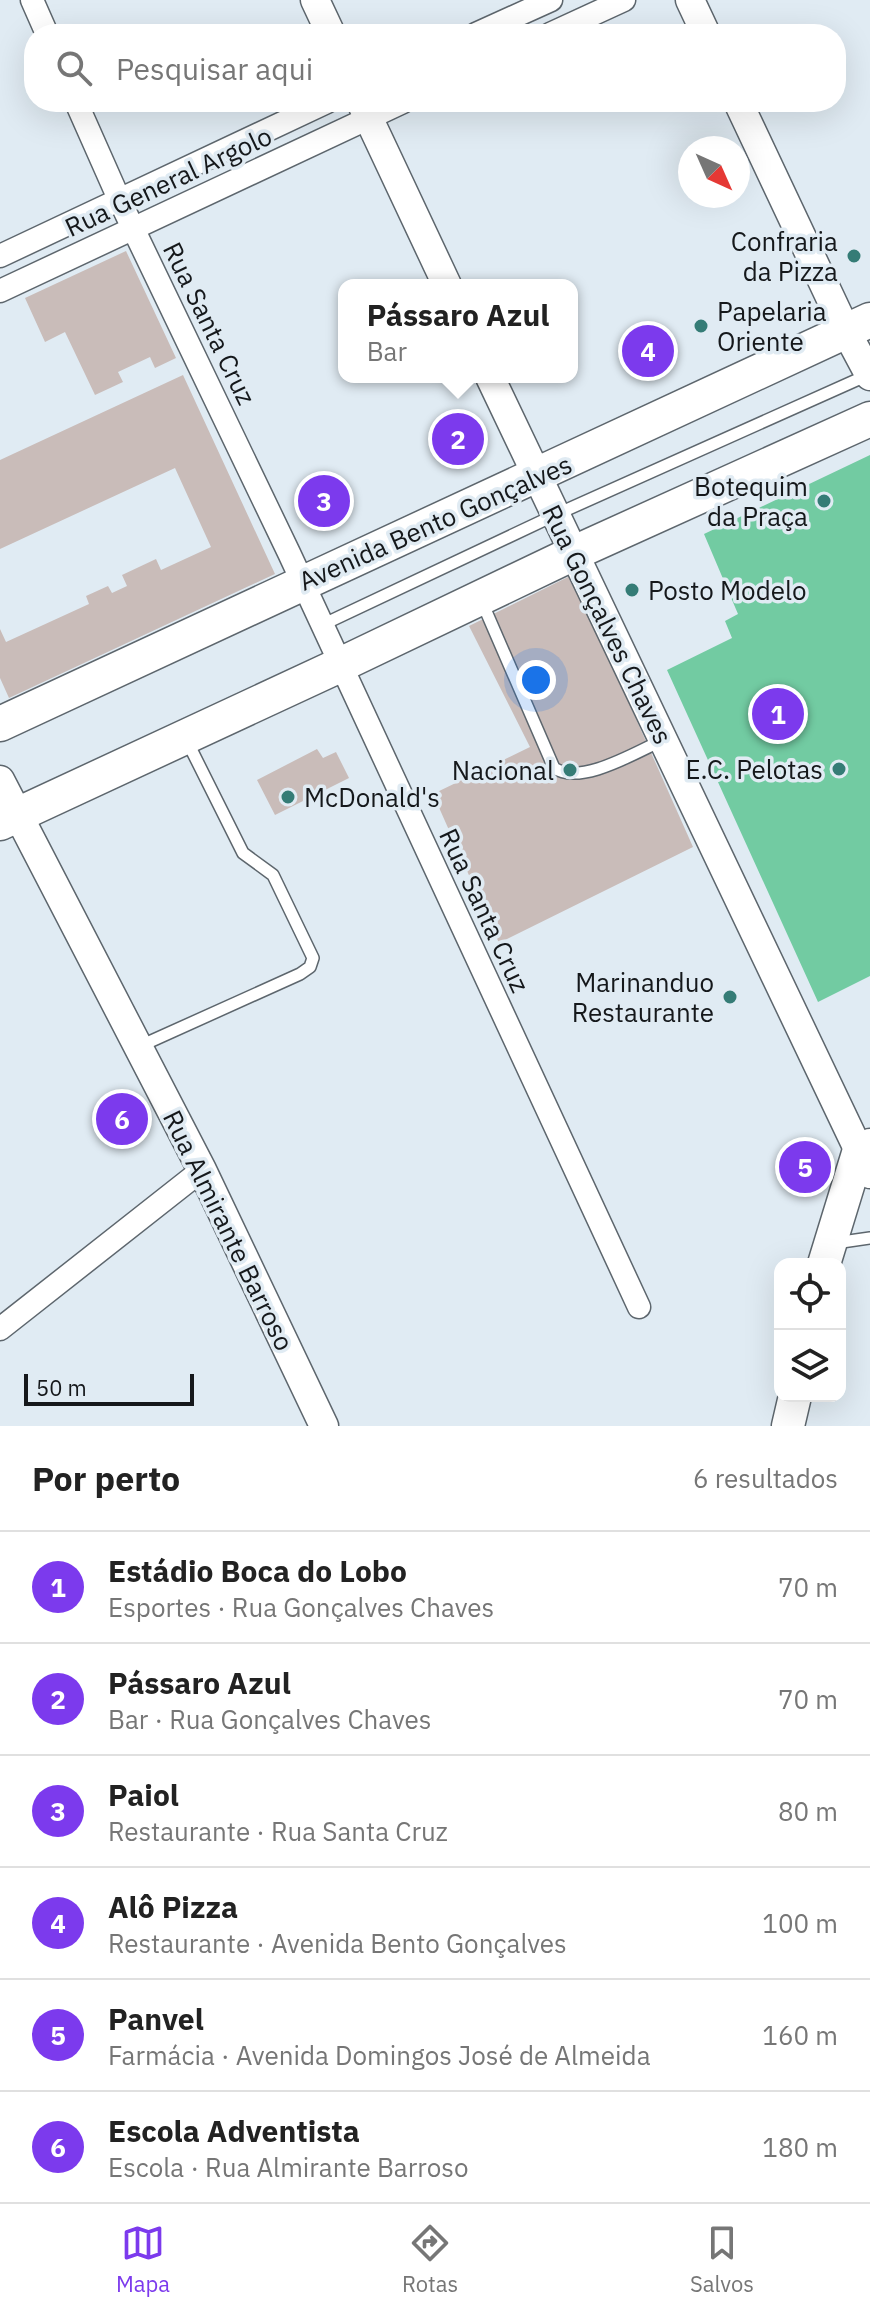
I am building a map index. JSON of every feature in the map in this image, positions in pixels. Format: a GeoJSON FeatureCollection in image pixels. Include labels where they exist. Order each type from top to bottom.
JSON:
{"type":"FeatureCollection","features":[{"type":"Feature","properties":{"kind":"main road","name":"Avenida Bento Gonçalves"},"geometry":{"type":"LineString","coordinates":[[0,724],[302,582],[537,477],[858,325]]}},
{"type":"Feature","properties":{"kind":"main road"},"geometry":{"type":"LineString","coordinates":[[8,819],[574,553],[870,419]]}},
{"type":"Feature","properties":{"kind":"main road"},"geometry":{"type":"LineString","coordinates":[[826,1254],[866,1156]]}},
{"type":"Feature","properties":{"kind":"main road"},"geometry":{"type":"LineString","coordinates":[[788,1426],[794,1402]]}},
{"type":"Feature","properties":{"kind":"street"},"geometry":{"type":"LineString","coordinates":[[32,0],[43,24]]}},
{"type":"Feature","properties":{"kind":"street"},"geometry":{"type":"LineString","coordinates":[[315,0],[326,24]]}},
{"type":"Feature","properties":{"kind":"street"},"geometry":{"type":"LineString","coordinates":[[498,24],[551,0]]}},
{"type":"Feature","properties":{"kind":"street"},"geometry":{"type":"LineString","coordinates":[[572,24],[624,0]]}},
{"type":"Feature","properties":{"kind":"street"},"geometry":{"type":"LineString","coordinates":[[690,0],[701,24]]}},
{"type":"Feature","properties":{"kind":"street","name":"Rua Santa Cruz"},"geometry":{"type":"LineString","coordinates":[[80,112],[639,1307]]}},
{"type":"Feature","properties":{"kind":"street","name":"Rua General Argolo"},"geometry":{"type":"LineString","coordinates":[[0,256],[306,112]]}},
{"type":"Feature","properties":{"kind":"street","name":"Rua General Argolo"},"geometry":{"type":"LineString","coordinates":[[0,291],[361,112]]}},
{"type":"Feature","properties":{"kind":"street"},"geometry":{"type":"LineString","coordinates":[[366,112],[444,279]]}},
{"type":"Feature","properties":{"kind":"street"},"geometry":{"type":"LineString","coordinates":[[743,112],[858,325],[870,375]]}},
{"type":"Feature","properties":{"kind":"street","name":"Rua Gonçalves Chaves"},"geometry":{"type":"LineString","coordinates":[[493,383],[866,1156]]}},
{"type":"Feature","properties":{"kind":"street","name":"Rua Almirante Barroso"},"geometry":{"type":"LineString","coordinates":[[0,780],[8,819],[138,1047],[202,1170],[324,1426]]}},
{"type":"Feature","properties":{"kind":"street"},"geometry":{"type":"LineString","coordinates":[[0,1329],[202,1170]]}},
{"type":"Feature","properties":{"kind":"lane"},"geometry":{"type":"LineString","coordinates":[[322,625],[555,515],[870,375]]}},
{"type":"Feature","properties":{"kind":"lane"},"geometry":{"type":"LineString","coordinates":[[481,598],[554,768],[570,775],[590,772],[663,740]]}},
{"type":"Feature","properties":{"kind":"lane"},"geometry":{"type":"LineString","coordinates":[[138,1047],[300,974],[310,967],[313,958],[273,875],[243,853],[185,737]]}},
{"type":"Feature","properties":{"kind":"lane"},"geometry":{"type":"LineString","coordinates":[[826,1254],[870,1238]]}},
{"type":"Feature","properties":{"kind":"green space"},"geometry":{"type":"Polygon","coordinates":[[[870,455],[870,976],[818,1002],[667,670],[732,638],[725,621],[738,614],[704,534],[870,455]]]}},
{"type":"Feature","properties":{"kind":"building"},"geometry":{"type":"Polygon","coordinates":[[[126,251],[176,358],[155,368],[150,357],[118,372],[123,382],[95,395],[65,332],[45,342],[25,298],[126,251]]]}},
{"type":"Feature","properties":{"kind":"building"},"geometry":{"type":"Polygon","coordinates":[[[183,375],[275,574],[9,698],[0,678],[0,629],[6,642],[89,604],[86,596],[108,586],[112,593],[127,586],[122,575],[156,559],[161,570],[211,547],[175,468],[0,549],[0,460],[183,375]]]}},
{"type":"Feature","properties":{"kind":"building","name":"Nacional"},"geometry":{"type":"Polygon","coordinates":[[[572,575],[693,847],[499,943],[433,794],[530,747],[469,626],[572,575]]]}},
{"type":"Feature","properties":{"kind":"building","name":"McDonald's"},"geometry":{"type":"Polygon","coordinates":[[[317,749],[323,758],[336,752],[349,778],[275,815],[257,780],[317,749]]]}},
{"type":"Feature","properties":{"kind":"place","name":"Confraria da Pizza"},"geometry":{"type":"Point","coordinates":[854,256]}},
{"type":"Feature","properties":{"kind":"place","name":"Papelaria Oriente"},"geometry":{"type":"Point","coordinates":[701,326]}},
{"type":"Feature","properties":{"kind":"place","name":"Alô Pizza"},"geometry":{"type":"Point","coordinates":[648,351]}},
{"type":"Feature","properties":{"kind":"place","name":"Pássaro Azul"},"geometry":{"type":"Point","coordinates":[458,439]}},
{"type":"Feature","properties":{"kind":"place","name":"Paiol"},"geometry":{"type":"Point","coordinates":[324,501]}},
{"type":"Feature","properties":{"kind":"place","name":"Botequim da Praça"},"geometry":{"type":"Point","coordinates":[824,501]}},
{"type":"Feature","properties":{"kind":"place","name":"Posto Modelo"},"geometry":{"type":"Point","coordinates":[632,590]}},
{"type":"Feature","properties":{"kind":"place","name":"Estádio Boca do Lobo"},"geometry":{"type":"Point","coordinates":[778,714]}},
{"type":"Feature","properties":{"kind":"place","name":"E.C. Pelotas"},"geometry":{"type":"Point","coordinates":[839,769]}},
{"type":"Feature","properties":{"kind":"place","name":"Nacional"},"geometry":{"type":"Point","coordinates":[570,770]}},
{"type":"Feature","properties":{"kind":"place","name":"McDonald's"},"geometry":{"type":"Point","coordinates":[288,797]}},
{"type":"Feature","properties":{"kind":"place","name":"Marinanduo Restaurante"},"geometry":{"type":"Point","coordinates":[730,997]}},
{"type":"Feature","properties":{"kind":"place","name":"Escola Adventista"},"geometry":{"type":"Point","coordinates":[122,1119]}},
{"type":"Feature","properties":{"kind":"place","name":"Panvel"},"geometry":{"type":"Point","coordinates":[805,1167]}}]}
